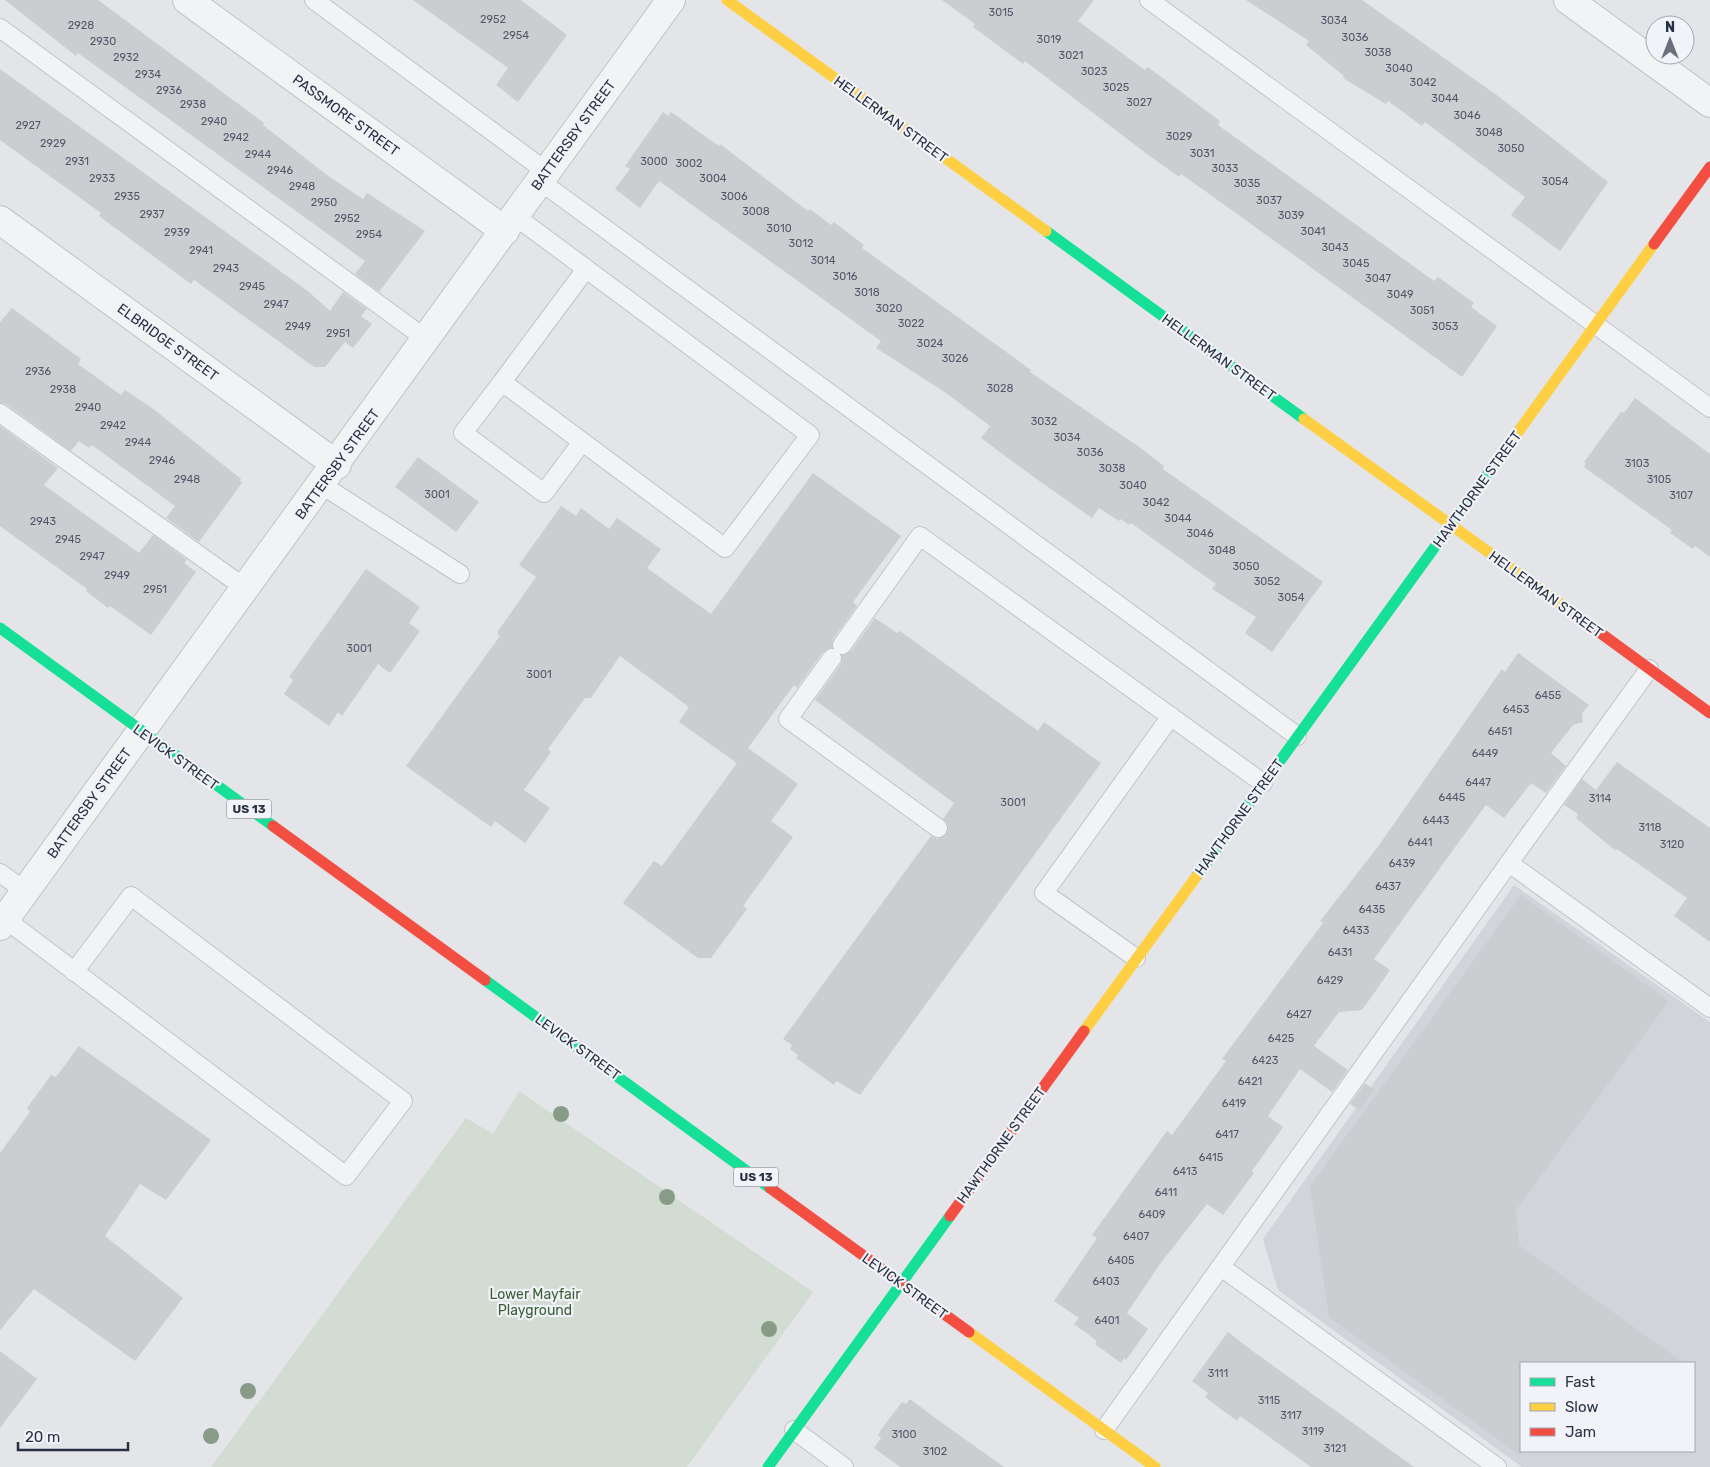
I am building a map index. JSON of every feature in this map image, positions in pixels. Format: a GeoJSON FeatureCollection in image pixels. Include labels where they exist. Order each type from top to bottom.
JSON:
{"type":"FeatureCollection","features":[{"type":"Feature","properties":{"kind":"main road","name":"HELLERMAN STREET"},"geometry":{"type":"LineString","coordinates":[[727,0],[1710,713]]}},
{"type":"Feature","properties":{"kind":"main road","name":"HAWTHORNE STREET"},"geometry":{"type":"LineString","coordinates":[[768,1467],[1710,167]]}},
{"type":"Feature","properties":{"kind":"main road","name":"LEVICK STREET"},"geometry":{"type":"LineString","coordinates":[[0,628],[141,732],[366,892],[1155,1467]]}},
{"type":"Feature","properties":{"kind":"street","name":"PASSMORE STREET"},"geometry":{"type":"LineString","coordinates":[[187,0],[510,223]]}},
{"type":"Feature","properties":{"kind":"street","name":"BATTERSBY STREET"},"geometry":{"type":"LineString","coordinates":[[2,923],[329,475],[671,0]]}},
{"type":"Feature","properties":{"kind":"street"},"geometry":{"type":"LineString","coordinates":[[1568,0],[1710,103]]}},
{"type":"Feature","properties":{"kind":"street","name":"ELBRIDGE STREET"},"geometry":{"type":"LineString","coordinates":[[0,220],[329,475]]}},
{"type":"Feature","properties":{"kind":"lane"},"geometry":{"type":"LineString","coordinates":[[314,0],[543,176],[1297,736]]}},
{"type":"Feature","properties":{"kind":"lane"},"geometry":{"type":"LineString","coordinates":[[1149,0],[1710,408]]}},
{"type":"Feature","properties":{"kind":"lane"},"geometry":{"type":"LineString","coordinates":[[0,28],[426,339]]}},
{"type":"Feature","properties":{"kind":"lane"},"geometry":{"type":"LineString","coordinates":[[502,382],[724,548],[810,435],[586,269],[510,223]]}},
{"type":"Feature","properties":{"kind":"lane"},"geometry":{"type":"LineString","coordinates":[[582,442],[544,493],[463,433],[586,269]]}},
{"type":"Feature","properties":{"kind":"lane"},"geometry":{"type":"LineString","coordinates":[[0,413],[245,588]]}},
{"type":"Feature","properties":{"kind":"lane"},"geometry":{"type":"LineString","coordinates":[[329,475],[460,574]]}},
{"type":"Feature","properties":{"kind":"lane"},"geometry":{"type":"LineString","coordinates":[[938,828],[788,718],[920,536],[1263,783]]}},
{"type":"Feature","properties":{"kind":"lane"},"geometry":{"type":"LineString","coordinates":[[1104,1430],[1508,863],[1649,669]]}},
{"type":"Feature","properties":{"kind":"lane"},"geometry":{"type":"LineString","coordinates":[[1136,958],[1044,893],[1171,716]]}},
{"type":"Feature","properties":{"kind":"lane"},"geometry":{"type":"LineString","coordinates":[[1508,863],[1710,1008]]}},
{"type":"Feature","properties":{"kind":"lane"},"geometry":{"type":"LineString","coordinates":[[0,873],[25,891]]}},
{"type":"Feature","properties":{"kind":"lane"},"geometry":{"type":"LineString","coordinates":[[2,923],[74,972],[346,1176],[403,1101],[131,896],[74,972]]}},
{"type":"Feature","properties":{"kind":"lane"},"geometry":{"type":"LineString","coordinates":[[1221,1266],[1496,1467]]}},
{"type":"Feature","properties":{"kind":"lane"},"geometry":{"type":"LineString","coordinates":[[794,1430],[844,1467]]}},
{"type":"Feature","properties":{"kind":"shaded area"},"geometry":{"type":"Polygon","coordinates":[[[1514,885],[1710,1022],[1710,1467],[1522,1467],[1278,1290],[1263,1239],[1514,885]]]}},
{"type":"Feature","properties":{"kind":"green space","name":"Lower Mayfair Playground"},"geometry":{"type":"Polygon","coordinates":[[[519,1091],[813,1292],[687,1467],[211,1467],[466,1118],[493,1134],[519,1091]]]}},
{"type":"Feature","properties":{"kind":"building"},"geometry":{"type":"Polygon","coordinates":[[[5,0],[98,0],[264,123],[263,125],[327,175],[363,199],[367,193],[425,231],[379,292],[355,274],[365,261],[78,53],[76,56],[5,0]]]}},
{"type":"Feature","properties":{"kind":"building"},"geometry":{"type":"Polygon","coordinates":[[[413,0],[521,0],[567,35],[518,102],[496,85],[508,68],[413,0]]]}},
{"type":"Feature","properties":{"kind":"building"},"geometry":{"type":"Polygon","coordinates":[[[942,0],[1094,0],[1078,21],[1145,70],[1148,67],[1220,121],[1218,125],[1434,281],[1438,277],[1474,303],[1471,307],[1497,326],[1462,377],[1181,174],[1179,177],[1147,154],[1025,61],[1023,64],[973,27],[975,24],[942,0]]]}},
{"type":"Feature","properties":{"kind":"building"},"geometry":{"type":"Polygon","coordinates":[[[1246,0],[1362,0],[1498,96],[1608,182],[1560,251],[1511,215],[1525,197],[1425,122],[1422,126],[1388,101],[1386,104],[1343,78],[1344,76],[1306,45],[1309,41],[1246,0]]]}},
{"type":"Feature","properties":{"kind":"building"},"geometry":{"type":"Polygon","coordinates":[[[0,69],[309,292],[330,311],[343,292],[367,309],[361,316],[372,324],[353,348],[345,342],[325,367],[314,367],[194,280],[191,284],[99,216],[101,213],[0,140],[0,69]]]}},
{"type":"Feature","properties":{"kind":"building"},"geometry":{"type":"Polygon","coordinates":[[[663,112],[668,116],[671,112],[719,146],[720,144],[808,211],[810,209],[831,225],[834,222],[864,245],[862,248],[1031,370],[1030,372],[1142,449],[1164,466],[1163,469],[1323,582],[1272,652],[1245,633],[1256,617],[1212,589],[1216,584],[1131,523],[1129,525],[1121,519],[1119,521],[1099,508],[1092,518],[1031,475],[981,438],[990,426],[946,393],[876,348],[881,341],[659,181],[640,208],[615,189],[630,169],[625,166],[663,112]]]}},
{"type":"Feature","properties":{"kind":"building"},"geometry":{"type":"Polygon","coordinates":[[[12,308],[81,359],[78,364],[121,395],[125,390],[152,408],[241,479],[242,483],[199,542],[166,518],[175,506],[92,445],[89,448],[79,441],[71,451],[6,404],[0,403],[0,322],[12,308]]]}},
{"type":"Feature","properties":{"kind":"building"},"geometry":{"type":"Polygon","coordinates":[[[1635,398],[1710,454],[1710,557],[1695,546],[1693,549],[1670,533],[1672,530],[1584,467],[1586,464],[1584,462],[1621,412],[1624,413],[1635,398]]]}},
{"type":"Feature","properties":{"kind":"building"},"geometry":{"type":"Polygon","coordinates":[[[0,426],[58,468],[44,485],[139,553],[153,535],[187,560],[184,563],[196,572],[151,635],[110,606],[108,608],[86,591],[87,589],[0,526],[0,426]]]}},
{"type":"Feature","properties":{"kind":"building"},"geometry":{"type":"Polygon","coordinates":[[[418,457],[479,502],[456,532],[395,487],[418,457]]]}},
{"type":"Feature","properties":{"kind":"building"},"geometry":{"type":"Polygon","coordinates":[[[813,473],[901,536],[853,602],[857,606],[833,639],[832,648],[823,652],[797,688],[794,685],[748,748],[798,784],[771,821],[793,837],[743,906],[747,909],[711,958],[698,958],[623,903],[654,861],[662,866],[737,763],[679,722],[689,707],[620,656],[591,698],[585,698],[548,749],[551,752],[524,790],[550,808],[525,843],[495,821],[491,827],[406,766],[500,636],[498,631],[536,577],[519,565],[561,506],[576,516],[581,508],[609,529],[617,518],[661,549],[647,568],[711,614],[813,473]]]}},
{"type":"Feature","properties":{"kind":"building"},"geometry":{"type":"Polygon","coordinates":[[[366,569],[420,607],[409,623],[420,631],[390,673],[378,664],[342,716],[338,712],[329,726],[284,694],[293,680],[289,677],[366,569]]]}},
{"type":"Feature","properties":{"kind":"building"},"geometry":{"type":"Polygon","coordinates":[[[875,618],[897,633],[900,631],[1038,731],[1044,722],[1101,763],[860,1095],[836,1081],[834,1085],[796,1058],[798,1055],[790,1049],[792,1045],[783,1039],[931,836],[937,839],[946,835],[948,824],[943,819],[954,803],[815,700],[841,664],[842,655],[851,651],[875,618]]]}},
{"type":"Feature","properties":{"kind":"building"},"geometry":{"type":"Polygon","coordinates":[[[1518,653],[1589,705],[1582,713],[1583,722],[1573,725],[1551,753],[1566,766],[1546,793],[1531,783],[1504,818],[1486,805],[1374,959],[1390,970],[1377,989],[1362,1010],[1339,1012],[1314,1046],[1348,1070],[1332,1092],[1300,1069],[1268,1116],[1283,1127],[1252,1171],[1254,1173],[1223,1215],[1207,1204],[1160,1264],[1127,1313],[1148,1329],[1126,1360],[1124,1358],[1121,1363],[1095,1344],[1097,1341],[1074,1324],[1079,1318],[1054,1301],[1097,1238],[1092,1235],[1107,1214],[1167,1131],[1172,1135],[1226,1061],[1222,1059],[1323,923],[1320,921],[1377,848],[1502,669],[1505,672],[1518,653]]]}},
{"type":"Feature","properties":{"kind":"building"},"geometry":{"type":"Polygon","coordinates":[[[1617,762],[1710,828],[1710,942],[1674,916],[1687,898],[1617,849],[1616,851],[1576,818],[1578,814],[1564,805],[1582,779],[1596,790],[1617,762]]]}},
{"type":"Feature","properties":{"kind":"building"},"geometry":{"type":"Polygon","coordinates":[[[1521,895],[1669,1001],[1516,1210],[1519,1245],[1683,1362],[1520,1362],[1521,1456],[1329,1317],[1310,1186],[1521,895]]]}},
{"type":"Feature","properties":{"kind":"building"},"geometry":{"type":"Polygon","coordinates":[[[79,1046],[211,1140],[166,1200],[140,1184],[105,1236],[183,1298],[135,1361],[34,1289],[0,1330],[0,1153],[30,1112],[27,1108],[51,1075],[56,1077],[79,1046]]]}},
{"type":"Feature","properties":{"kind":"building"},"geometry":{"type":"Polygon","coordinates":[[[1365,1083],[1374,1090],[1359,1110],[1350,1104],[1365,1083]]]}},
{"type":"Feature","properties":{"kind":"building"},"geometry":{"type":"Polygon","coordinates":[[[1228,1332],[1414,1467],[1311,1467],[1240,1416],[1237,1421],[1205,1397],[1208,1393],[1192,1381],[1228,1332]]]}},
{"type":"Feature","properties":{"kind":"building"},"geometry":{"type":"Polygon","coordinates":[[[0,1351],[37,1379],[0,1428],[0,1351]]]}},
{"type":"Feature","properties":{"kind":"building"},"geometry":{"type":"Polygon","coordinates":[[[910,1399],[1004,1467],[900,1467],[874,1448],[881,1438],[878,1435],[883,1427],[902,1402],[906,1404],[910,1399]]]}},
{"type":"Feature","properties":{"kind":"traffic: fast"},"geometry":{"type":"LineString","coordinates":[[1046,231],[1304,419]]}},
{"type":"Feature","properties":{"kind":"traffic: fast"},"geometry":{"type":"LineString","coordinates":[[1196,877],[1497,461]]}},
{"type":"Feature","properties":{"kind":"traffic: fast"},"geometry":{"type":"LineString","coordinates":[[0,628],[273,826]]}},
{"type":"Feature","properties":{"kind":"traffic: fast"},"geometry":{"type":"LineString","coordinates":[[485,980],[770,1188]]}},
{"type":"Feature","properties":{"kind":"traffic: fast"},"geometry":{"type":"LineString","coordinates":[[768,1467],[950,1216]]}},
{"type":"Feature","properties":{"kind":"traffic: slow"},"geometry":{"type":"LineString","coordinates":[[727,0],[1046,231]]}},
{"type":"Feature","properties":{"kind":"traffic: slow"},"geometry":{"type":"LineString","coordinates":[[1497,461],[1654,244]]}},
{"type":"Feature","properties":{"kind":"traffic: slow"},"geometry":{"type":"LineString","coordinates":[[1304,419],[1573,613]]}},
{"type":"Feature","properties":{"kind":"traffic: slow"},"geometry":{"type":"LineString","coordinates":[[1084,1031],[1196,877]]}},
{"type":"Feature","properties":{"kind":"traffic: slow"},"geometry":{"type":"LineString","coordinates":[[969,1332],[1155,1467]]}},
{"type":"Feature","properties":{"kind":"traffic: jam"},"geometry":{"type":"LineString","coordinates":[[1654,244],[1710,167]]}},
{"type":"Feature","properties":{"kind":"traffic: jam"},"geometry":{"type":"LineString","coordinates":[[1573,613],[1710,713]]}},
{"type":"Feature","properties":{"kind":"traffic: jam"},"geometry":{"type":"LineString","coordinates":[[273,826],[485,980]]}},
{"type":"Feature","properties":{"kind":"traffic: jam"},"geometry":{"type":"LineString","coordinates":[[950,1216],[1084,1031]]}},
{"type":"Feature","properties":{"kind":"traffic: jam"},"geometry":{"type":"LineString","coordinates":[[770,1188],[969,1332]]}}]}
